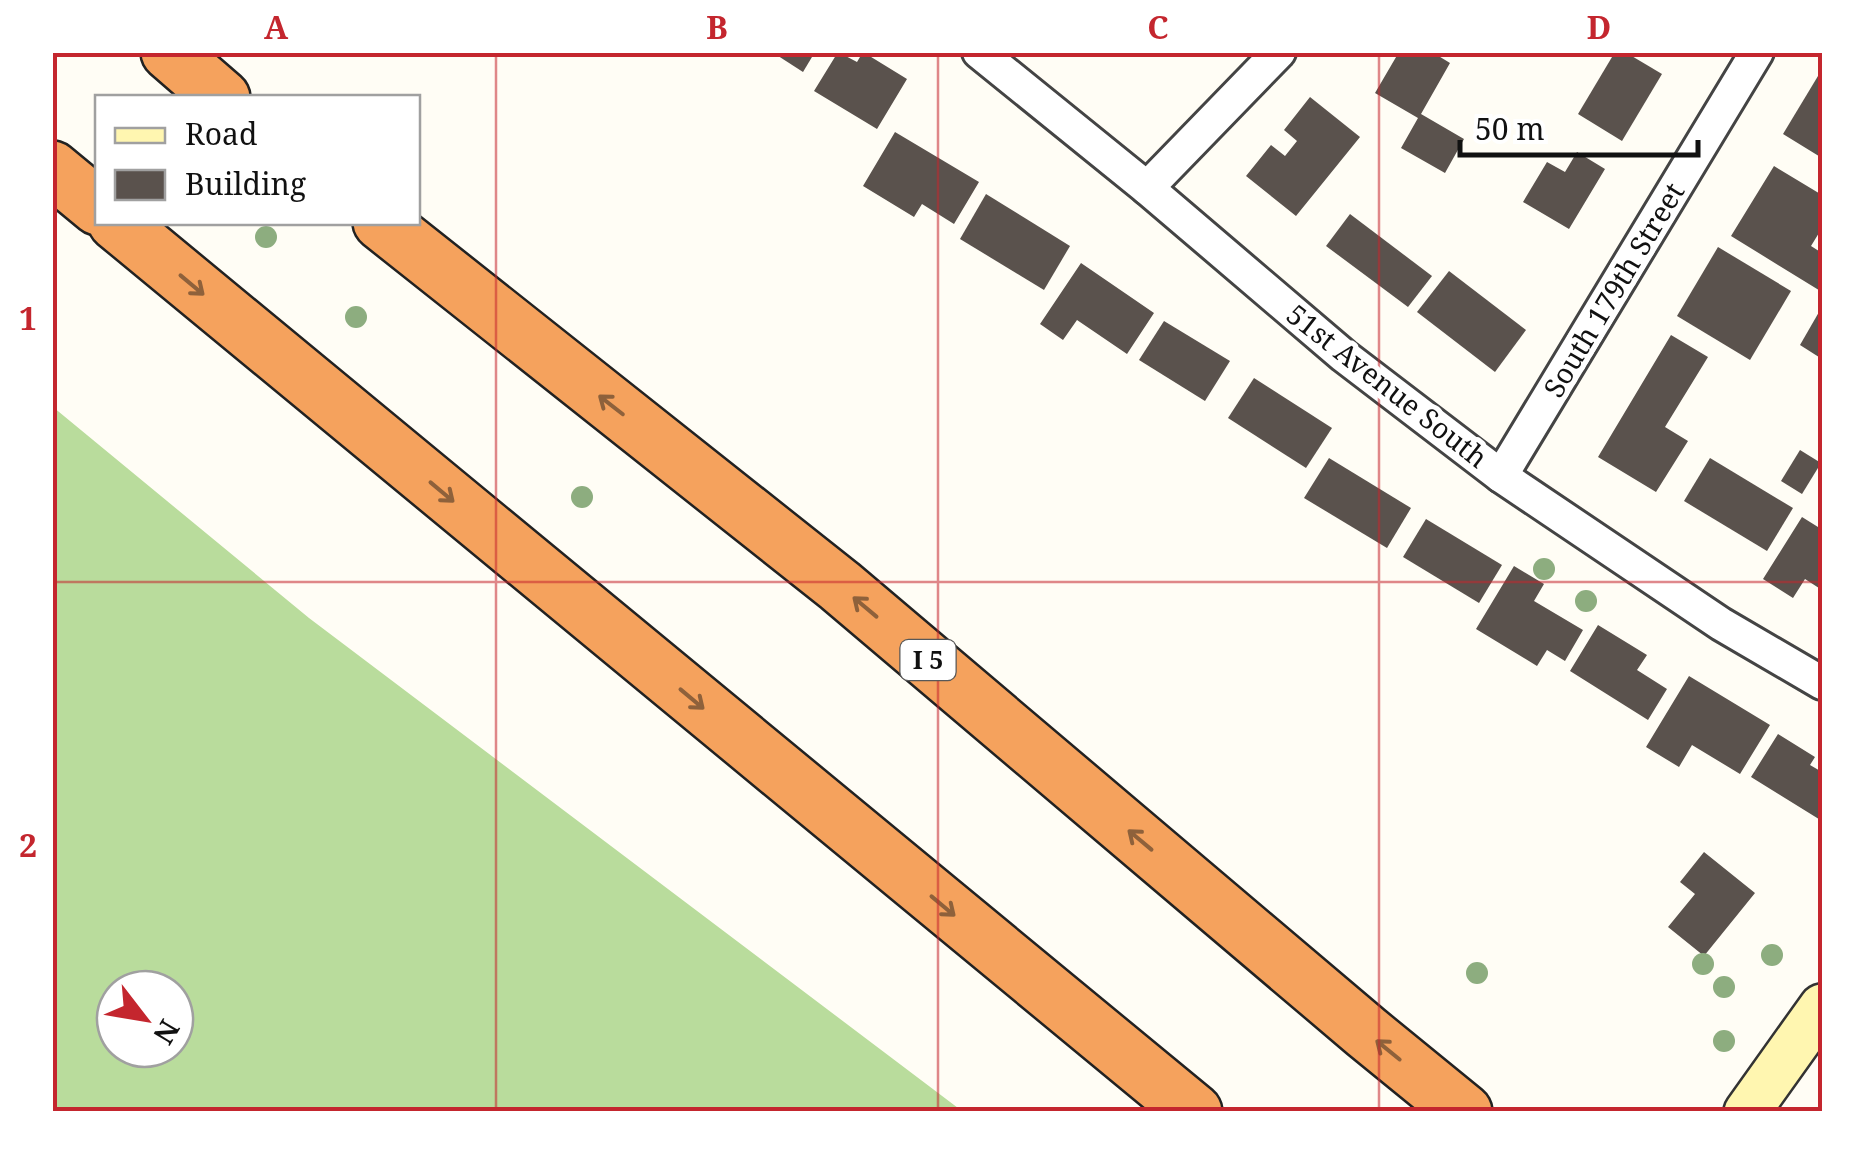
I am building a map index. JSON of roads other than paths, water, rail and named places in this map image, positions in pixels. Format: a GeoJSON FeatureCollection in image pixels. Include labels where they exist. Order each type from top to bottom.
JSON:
{"type":"FeatureCollection","features":[{"type":"Feature","properties":{"kind":"highway"},"geometry":{"type":"LineString","coordinates":[[168,52],[218,95]]}},
{"type":"Feature","properties":{"kind":"highway"},"geometry":{"type":"LineString","coordinates":[[52,170],[95,205]]}},
{"type":"Feature","properties":{"kind":"highway"},"geometry":{"type":"LineString","coordinates":[[120,225],[1194,1112]]}},
{"type":"Feature","properties":{"kind":"highway","name":"I 5"},"geometry":{"type":"LineString","coordinates":[[384,225],[840,586],[1464,1112]]}},
{"type":"Feature","properties":{"kind":"street","name":"51st Avenue South"},"geometry":{"type":"LineString","coordinates":[[979,52],[1147,188],[1344,356],[1500,476],[1722,624],[1822,683]]}},
{"type":"Feature","properties":{"kind":"street"},"geometry":{"type":"LineString","coordinates":[[1147,188],[1279,52]]}},
{"type":"Feature","properties":{"kind":"street","name":"South 179th Street"},"geometry":{"type":"LineString","coordinates":[[1500,476],[1757,52]]}},
{"type":"Feature","properties":{"kind":"street"},"geometry":{"type":"LineString","coordinates":[[1747,1112],[1822,1007]]}}]}
